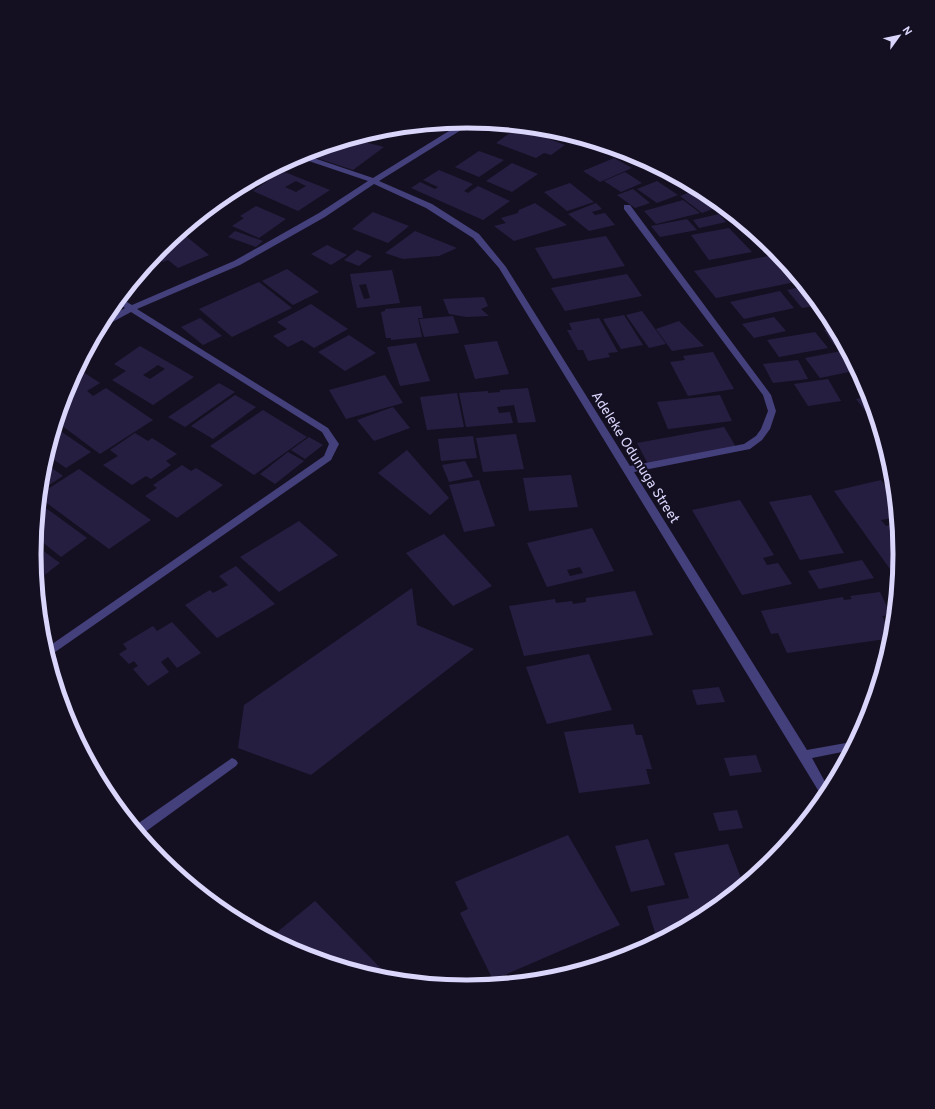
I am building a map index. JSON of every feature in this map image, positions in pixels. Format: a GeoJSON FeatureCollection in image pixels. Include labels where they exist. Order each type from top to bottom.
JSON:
{"type":"FeatureCollection","features":[{"type":"Feature","properties":{"kind":"street"},"geometry":{"type":"LineString","coordinates":[[113,318],[132,308],[237,263],[322,215],[459,128]]}},
{"type":"Feature","properties":{"kind":"street","name":"Adeleke Odunuga Street"},"geometry":{"type":"LineString","coordinates":[[309,158],[374,181],[429,206],[476,236],[502,267],[824,789]]}},
{"type":"Feature","properties":{"kind":"street"},"geometry":{"type":"LineString","coordinates":[[626,207],[767,395],[772,411],[765,429],[759,438],[747,447],[627,470]]}},
{"type":"Feature","properties":{"kind":"street"},"geometry":{"type":"LineString","coordinates":[[52,650],[328,458],[334,444],[325,430],[123,303]]}},
{"type":"Feature","properties":{"kind":"street"},"geometry":{"type":"LineString","coordinates":[[804,755],[848,747]]}},
{"type":"Feature","properties":{"kind":"street"},"geometry":{"type":"LineString","coordinates":[[141,829],[232,763]]}},
{"type":"Feature","properties":{"kind":"building"},"geometry":{"type":"Polygon","coordinates":[[[513,131],[536,134],[565,145],[551,155],[544,153],[536,158],[496,143],[513,131]]]}},
{"type":"Feature","properties":{"kind":"building"},"geometry":{"type":"Polygon","coordinates":[[[363,142],[384,147],[353,170],[313,157],[363,142]]]}},
{"type":"Feature","properties":{"kind":"building"},"geometry":{"type":"Polygon","coordinates":[[[479,151],[504,160],[479,177],[455,167],[479,151]]]}},
{"type":"Feature","properties":{"kind":"building"},"geometry":{"type":"Polygon","coordinates":[[[614,158],[632,168],[600,182],[583,171],[614,158]]]}},
{"type":"Feature","properties":{"kind":"building"},"geometry":{"type":"Polygon","coordinates":[[[512,163],[538,174],[512,192],[486,181],[512,163]]]}},
{"type":"Feature","properties":{"kind":"building"},"geometry":{"type":"Polygon","coordinates":[[[439,170],[473,184],[464,191],[468,193],[478,186],[510,201],[483,220],[411,188],[420,182],[435,189],[438,187],[423,180],[439,170]]]}},
{"type":"Feature","properties":{"kind":"building"},"geometry":{"type":"Polygon","coordinates":[[[282,171],[330,190],[298,211],[253,191],[282,171]],[[296,181],[285,187],[296,192],[306,186],[296,181]]]}},
{"type":"Feature","properties":{"kind":"building"},"geometry":{"type":"Polygon","coordinates":[[[625,172],[642,183],[621,192],[604,181],[625,172]]]}},
{"type":"Feature","properties":{"kind":"building"},"geometry":{"type":"Polygon","coordinates":[[[657,181],[678,195],[657,203],[637,189],[657,181]]]}},
{"type":"Feature","properties":{"kind":"building"},"geometry":{"type":"Polygon","coordinates":[[[570,183],[594,202],[567,211],[544,192],[570,183]]]}},
{"type":"Feature","properties":{"kind":"building"},"geometry":{"type":"Polygon","coordinates":[[[633,189],[650,203],[635,208],[617,195],[633,189]]]}},
{"type":"Feature","properties":{"kind":"building"},"geometry":{"type":"Polygon","coordinates":[[[691,192],[715,208],[702,213],[680,196],[691,192]]]}},
{"type":"Feature","properties":{"kind":"building"},"geometry":{"type":"Polygon","coordinates":[[[683,200],[700,213],[656,224],[644,211],[683,200]]]}},
{"type":"Feature","properties":{"kind":"building"},"geometry":{"type":"Polygon","coordinates":[[[535,203],[567,225],[514,241],[494,226],[506,223],[501,218],[518,213],[519,210],[535,203]]]}},
{"type":"Feature","properties":{"kind":"building"},"geometry":{"type":"Polygon","coordinates":[[[596,203],[602,209],[592,212],[595,215],[605,213],[615,225],[589,231],[568,214],[596,203]]]}},
{"type":"Feature","properties":{"kind":"building"},"geometry":{"type":"Polygon","coordinates":[[[256,206],[286,219],[259,238],[232,226],[244,218],[240,216],[256,206]]]}},
{"type":"Feature","properties":{"kind":"building"},"geometry":{"type":"Polygon","coordinates":[[[373,212],[409,226],[388,243],[352,229],[373,212]]]}},
{"type":"Feature","properties":{"kind":"building"},"geometry":{"type":"Polygon","coordinates":[[[719,214],[726,222],[699,228],[693,220],[719,214]]]}},
{"type":"Feature","properties":{"kind":"building"},"geometry":{"type":"Polygon","coordinates":[[[687,219],[697,230],[660,237],[651,226],[687,219]]]}},
{"type":"Feature","properties":{"kind":"building"},"geometry":{"type":"Polygon","coordinates":[[[729,228],[752,252],[709,260],[691,235],[729,228]]]}},
{"type":"Feature","properties":{"kind":"building"},"geometry":{"type":"Polygon","coordinates":[[[235,231],[263,241],[256,247],[228,237],[235,231]]]}},
{"type":"Feature","properties":{"kind":"building"},"geometry":{"type":"Polygon","coordinates":[[[415,231],[457,248],[439,256],[403,259],[385,253],[415,231]]]}},
{"type":"Feature","properties":{"kind":"building"},"geometry":{"type":"Polygon","coordinates":[[[185,235],[209,255],[178,268],[168,260],[163,262],[160,259],[185,235]]]}},
{"type":"Feature","properties":{"kind":"building"},"geometry":{"type":"Polygon","coordinates":[[[606,236],[625,266],[553,279],[535,248],[606,236]]]}},
{"type":"Feature","properties":{"kind":"building"},"geometry":{"type":"Polygon","coordinates":[[[327,245],[347,255],[331,265],[311,254],[327,245]]]}},
{"type":"Feature","properties":{"kind":"building"},"geometry":{"type":"Polygon","coordinates":[[[357,250],[372,256],[359,266],[344,260],[357,250]]]}},
{"type":"Feature","properties":{"kind":"building"},"geometry":{"type":"Polygon","coordinates":[[[771,255],[795,282],[716,298],[694,271],[771,255]]]}},
{"type":"Feature","properties":{"kind":"building"},"geometry":{"type":"Polygon","coordinates":[[[287,269],[319,292],[293,305],[262,281],[287,269]]]}},
{"type":"Feature","properties":{"kind":"building"},"geometry":{"type":"Polygon","coordinates":[[[392,270],[400,303],[357,308],[350,274],[392,270]],[[366,284],[359,285],[364,299],[370,298],[366,284]]]}},
{"type":"Feature","properties":{"kind":"building"},"geometry":{"type":"Polygon","coordinates":[[[627,274],[642,296],[565,311],[551,288],[627,274]]]}},
{"type":"Feature","properties":{"kind":"building"},"geometry":{"type":"Polygon","coordinates":[[[259,282],[292,308],[232,337],[199,309],[259,282]]]}},
{"type":"Feature","properties":{"kind":"building"},"geometry":{"type":"Polygon","coordinates":[[[800,287],[814,306],[802,308],[787,290],[800,287]]]}},
{"type":"Feature","properties":{"kind":"building"},"geometry":{"type":"Polygon","coordinates":[[[780,291],[794,308],[744,319],[730,302],[780,291]]]}},
{"type":"Feature","properties":{"kind":"building"},"geometry":{"type":"Polygon","coordinates":[[[484,297],[488,306],[481,309],[489,316],[466,317],[449,314],[443,299],[484,297]]]}},
{"type":"Feature","properties":{"kind":"building"},"geometry":{"type":"Polygon","coordinates":[[[311,304],[348,329],[314,348],[302,340],[288,347],[273,336],[287,329],[277,322],[311,304]]]}},
{"type":"Feature","properties":{"kind":"building"},"geometry":{"type":"Polygon","coordinates":[[[421,306],[423,318],[418,318],[422,337],[391,340],[391,338],[386,338],[381,312],[385,311],[385,309],[421,306]]]}},
{"type":"Feature","properties":{"kind":"building"},"geometry":{"type":"Polygon","coordinates":[[[642,311],[666,344],[649,348],[626,315],[642,311]]]}},
{"type":"Feature","properties":{"kind":"building"},"geometry":{"type":"Polygon","coordinates":[[[624,315],[643,345],[621,349],[603,319],[624,315]]]}},
{"type":"Feature","properties":{"kind":"building"},"geometry":{"type":"Polygon","coordinates":[[[453,316],[459,333],[424,337],[419,319],[453,316]]]}},
{"type":"Feature","properties":{"kind":"building"},"geometry":{"type":"Polygon","coordinates":[[[774,317],[786,331],[754,338],[742,324],[774,317]]]}},
{"type":"Feature","properties":{"kind":"building"},"geometry":{"type":"Polygon","coordinates":[[[200,318],[222,336],[203,345],[181,327],[200,318]]]}},
{"type":"Feature","properties":{"kind":"building"},"geometry":{"type":"Polygon","coordinates":[[[599,318],[618,352],[608,353],[610,357],[588,361],[583,350],[578,350],[567,330],[572,330],[569,323],[599,318]]]}},
{"type":"Feature","properties":{"kind":"building"},"geometry":{"type":"Polygon","coordinates":[[[679,321],[704,346],[672,351],[656,329],[679,321]]]}},
{"type":"Feature","properties":{"kind":"building"},"geometry":{"type":"Polygon","coordinates":[[[829,329],[839,344],[834,345],[824,330],[829,329]]]}},
{"type":"Feature","properties":{"kind":"building"},"geometry":{"type":"Polygon","coordinates":[[[815,332],[828,348],[779,357],[767,340],[815,332]]]}},
{"type":"Feature","properties":{"kind":"building"},"geometry":{"type":"Polygon","coordinates":[[[349,335],[376,353],[345,371],[318,352],[349,335]]]}},
{"type":"Feature","properties":{"kind":"building"},"geometry":{"type":"Polygon","coordinates":[[[497,341],[509,374],[475,379],[464,345],[497,341]]]}},
{"type":"Feature","properties":{"kind":"building"},"geometry":{"type":"Polygon","coordinates":[[[416,343],[430,381],[400,386],[387,347],[416,343]]]}},
{"type":"Feature","properties":{"kind":"building"},"geometry":{"type":"Polygon","coordinates":[[[140,346],[194,377],[153,405],[112,380],[126,371],[114,364],[140,346]],[[158,365],[143,375],[150,379],[165,369],[158,365]]]}},
{"type":"Feature","properties":{"kind":"building"},"geometry":{"type":"Polygon","coordinates":[[[842,351],[852,371],[820,378],[805,358],[842,351]]]}},
{"type":"Feature","properties":{"kind":"building"},"geometry":{"type":"Polygon","coordinates":[[[713,352],[734,389],[688,396],[670,362],[685,360],[683,356],[713,352]]]}},
{"type":"Feature","properties":{"kind":"building"},"geometry":{"type":"Polygon","coordinates":[[[798,360],[808,379],[773,383],[763,364],[798,360]]]}},
{"type":"Feature","properties":{"kind":"building"},"geometry":{"type":"Polygon","coordinates":[[[82,372],[100,383],[87,391],[93,396],[106,388],[153,420],[100,454],[62,425],[73,391],[82,372]]]}},
{"type":"Feature","properties":{"kind":"building"},"geometry":{"type":"Polygon","coordinates":[[[385,375],[403,403],[346,419],[329,390],[385,375]]]}},
{"type":"Feature","properties":{"kind":"building"},"geometry":{"type":"Polygon","coordinates":[[[828,379],[841,401],[808,406],[794,384],[828,379]]]}},
{"type":"Feature","properties":{"kind":"building"},"geometry":{"type":"Polygon","coordinates":[[[219,383],[235,392],[185,427],[168,417],[219,383]]]}},
{"type":"Feature","properties":{"kind":"building"},"geometry":{"type":"Polygon","coordinates":[[[528,388],[536,422],[518,423],[514,405],[497,407],[499,413],[510,412],[513,423],[466,427],[459,393],[488,391],[488,393],[500,392],[500,390],[528,388]]]}},
{"type":"Feature","properties":{"kind":"building"},"geometry":{"type":"Polygon","coordinates":[[[457,393],[464,427],[427,430],[420,397],[457,393]]]}},
{"type":"Feature","properties":{"kind":"building"},"geometry":{"type":"Polygon","coordinates":[[[235,395],[256,407],[213,439],[191,426],[235,395]]]}},
{"type":"Feature","properties":{"kind":"building"},"geometry":{"type":"Polygon","coordinates":[[[720,395],[732,421],[668,429],[657,402],[720,395]]]}},
{"type":"Feature","properties":{"kind":"building"},"geometry":{"type":"Polygon","coordinates":[[[864,397],[872,419],[856,399],[864,397]]]}},
{"type":"Feature","properties":{"kind":"building"},"geometry":{"type":"Polygon","coordinates":[[[393,407],[410,428],[374,441],[357,420],[393,407]]]}},
{"type":"Feature","properties":{"kind":"building"},"geometry":{"type":"Polygon","coordinates":[[[263,410],[307,437],[254,475],[210,446],[263,410]]]}},
{"type":"Feature","properties":{"kind":"building"},"geometry":{"type":"Polygon","coordinates":[[[724,427],[736,447],[648,464],[637,443],[724,427]]]}},
{"type":"Feature","properties":{"kind":"building"},"geometry":{"type":"Polygon","coordinates":[[[60,431],[91,452],[66,468],[52,459],[54,450],[58,448],[55,446],[60,431]]]}},
{"type":"Feature","properties":{"kind":"building"},"geometry":{"type":"Polygon","coordinates":[[[135,433],[148,441],[152,438],[177,454],[166,461],[171,465],[151,479],[146,476],[132,485],[103,465],[118,456],[110,450],[135,433]]]}},
{"type":"Feature","properties":{"kind":"building"},"geometry":{"type":"Polygon","coordinates":[[[516,434],[524,469],[483,472],[476,438],[516,434]]]}},
{"type":"Feature","properties":{"kind":"building"},"geometry":{"type":"Polygon","coordinates":[[[473,436],[477,458],[441,461],[438,439],[473,436]]]}},
{"type":"Feature","properties":{"kind":"building"},"geometry":{"type":"Polygon","coordinates":[[[309,437],[323,445],[305,459],[291,450],[309,437]]]}},
{"type":"Feature","properties":{"kind":"building"},"geometry":{"type":"Polygon","coordinates":[[[407,450],[449,498],[430,515],[378,473],[407,450]]]}},
{"type":"Feature","properties":{"kind":"building"},"geometry":{"type":"Polygon","coordinates":[[[288,452],[304,461],[275,484],[260,474],[288,452]]]}},
{"type":"Feature","properties":{"kind":"building"},"geometry":{"type":"Polygon","coordinates":[[[465,461],[473,477],[449,482],[442,465],[465,461]]]}},
{"type":"Feature","properties":{"kind":"building"},"geometry":{"type":"Polygon","coordinates":[[[182,465],[191,471],[196,468],[223,485],[177,518],[145,496],[157,488],[153,485],[182,465]]]}},
{"type":"Feature","properties":{"kind":"building"},"geometry":{"type":"Polygon","coordinates":[[[50,467],[63,476],[47,487],[50,467]]]}},
{"type":"Feature","properties":{"kind":"building"},"geometry":{"type":"Polygon","coordinates":[[[79,469],[151,520],[109,549],[45,501],[46,490],[79,469]]]}},
{"type":"Feature","properties":{"kind":"building"},"geometry":{"type":"Polygon","coordinates":[[[571,475],[578,507],[529,511],[523,478],[571,475]]]}},
{"type":"Feature","properties":{"kind":"building"},"geometry":{"type":"Polygon","coordinates":[[[479,480],[495,526],[464,532],[449,485],[479,480]]]}},
{"type":"Feature","properties":{"kind":"building"},"geometry":{"type":"Polygon","coordinates":[[[881,480],[889,490],[892,518],[881,520],[886,526],[893,524],[893,574],[834,491],[881,480]]]}},
{"type":"Feature","properties":{"kind":"building"},"geometry":{"type":"Polygon","coordinates":[[[811,495],[844,553],[800,560],[769,502],[811,495]]]}},
{"type":"Feature","properties":{"kind":"building"},"geometry":{"type":"Polygon","coordinates":[[[740,500],[774,555],[763,558],[767,565],[778,563],[792,584],[742,595],[692,510],[740,500]]]}},
{"type":"Feature","properties":{"kind":"building"},"geometry":{"type":"Polygon","coordinates":[[[44,507],[87,538],[61,557],[41,541],[44,507]]]}},
{"type":"Feature","properties":{"kind":"building"},"geometry":{"type":"Polygon","coordinates":[[[299,521],[338,555],[279,592],[240,557],[299,521]]]}},
{"type":"Feature","properties":{"kind":"building"},"geometry":{"type":"Polygon","coordinates":[[[592,528],[614,571],[547,587],[527,543],[592,528]],[[580,567],[567,570],[570,576],[583,573],[580,567]]]}},
{"type":"Feature","properties":{"kind":"building"},"geometry":{"type":"Polygon","coordinates":[[[444,534],[492,586],[453,606],[406,553],[444,534]]]}},
{"type":"Feature","properties":{"kind":"building"},"geometry":{"type":"Polygon","coordinates":[[[41,549],[60,563],[42,577],[41,549]]]}},
{"type":"Feature","properties":{"kind":"building"},"geometry":{"type":"Polygon","coordinates":[[[862,560],[874,578],[819,589],[808,571],[862,560]]]}},
{"type":"Feature","properties":{"kind":"building"},"geometry":{"type":"Polygon","coordinates":[[[236,566],[275,604],[217,638],[185,605],[210,590],[213,593],[228,585],[219,576],[236,566]]]}},
{"type":"Feature","properties":{"kind":"building"},"geometry":{"type":"Polygon","coordinates":[[[412,588],[417,625],[474,649],[311,775],[238,748],[244,705],[412,588]]]}},
{"type":"Feature","properties":{"kind":"building"},"geometry":{"type":"Polygon","coordinates":[[[635,591],[653,635],[524,656],[509,606],[555,599],[556,603],[572,601],[573,604],[586,602],[586,598],[635,591]]]}},
{"type":"Feature","properties":{"kind":"building"},"geometry":{"type":"Polygon","coordinates":[[[880,592],[890,612],[889,615],[882,616],[888,627],[886,639],[787,653],[778,633],[771,634],[761,611],[843,597],[844,600],[852,599],[850,596],[880,592]]]}},
{"type":"Feature","properties":{"kind":"building"},"geometry":{"type":"Polygon","coordinates":[[[172,622],[201,653],[177,668],[168,657],[161,662],[169,672],[148,686],[133,669],[138,666],[134,661],[129,664],[119,654],[127,649],[123,644],[153,626],[157,631],[172,622]]]}},
{"type":"Feature","properties":{"kind":"building"},"geometry":{"type":"Polygon","coordinates":[[[589,654],[612,710],[547,724],[526,667],[589,654]]]}},
{"type":"Feature","properties":{"kind":"building"},"geometry":{"type":"Polygon","coordinates":[[[719,687],[725,702],[697,705],[692,690],[719,687]]]}},
{"type":"Feature","properties":{"kind":"building"},"geometry":{"type":"Polygon","coordinates":[[[633,724],[636,735],[642,735],[652,769],[646,769],[650,784],[579,793],[564,732],[633,724]]]}},
{"type":"Feature","properties":{"kind":"building"},"geometry":{"type":"Polygon","coordinates":[[[756,755],[762,772],[730,776],[724,758],[756,755]]]}},
{"type":"Feature","properties":{"kind":"building"},"geometry":{"type":"Polygon","coordinates":[[[737,810],[743,828],[719,831],[713,813],[737,810]]]}},
{"type":"Feature","properties":{"kind":"building"},"geometry":{"type":"Polygon","coordinates":[[[568,835],[620,925],[493,980],[460,913],[468,909],[455,882],[568,835]]]}},
{"type":"Feature","properties":{"kind":"building"},"geometry":{"type":"Polygon","coordinates":[[[648,839],[665,885],[631,892],[615,846],[648,839]]]}},
{"type":"Feature","properties":{"kind":"building"},"geometry":{"type":"Polygon","coordinates":[[[728,844],[742,881],[727,893],[681,924],[669,930],[655,933],[647,906],[689,898],[674,853],[728,844]]]}},
{"type":"Feature","properties":{"kind":"building"},"geometry":{"type":"Polygon","coordinates":[[[315,901],[385,973],[330,958],[304,949],[274,935],[315,901]]]}}]}
